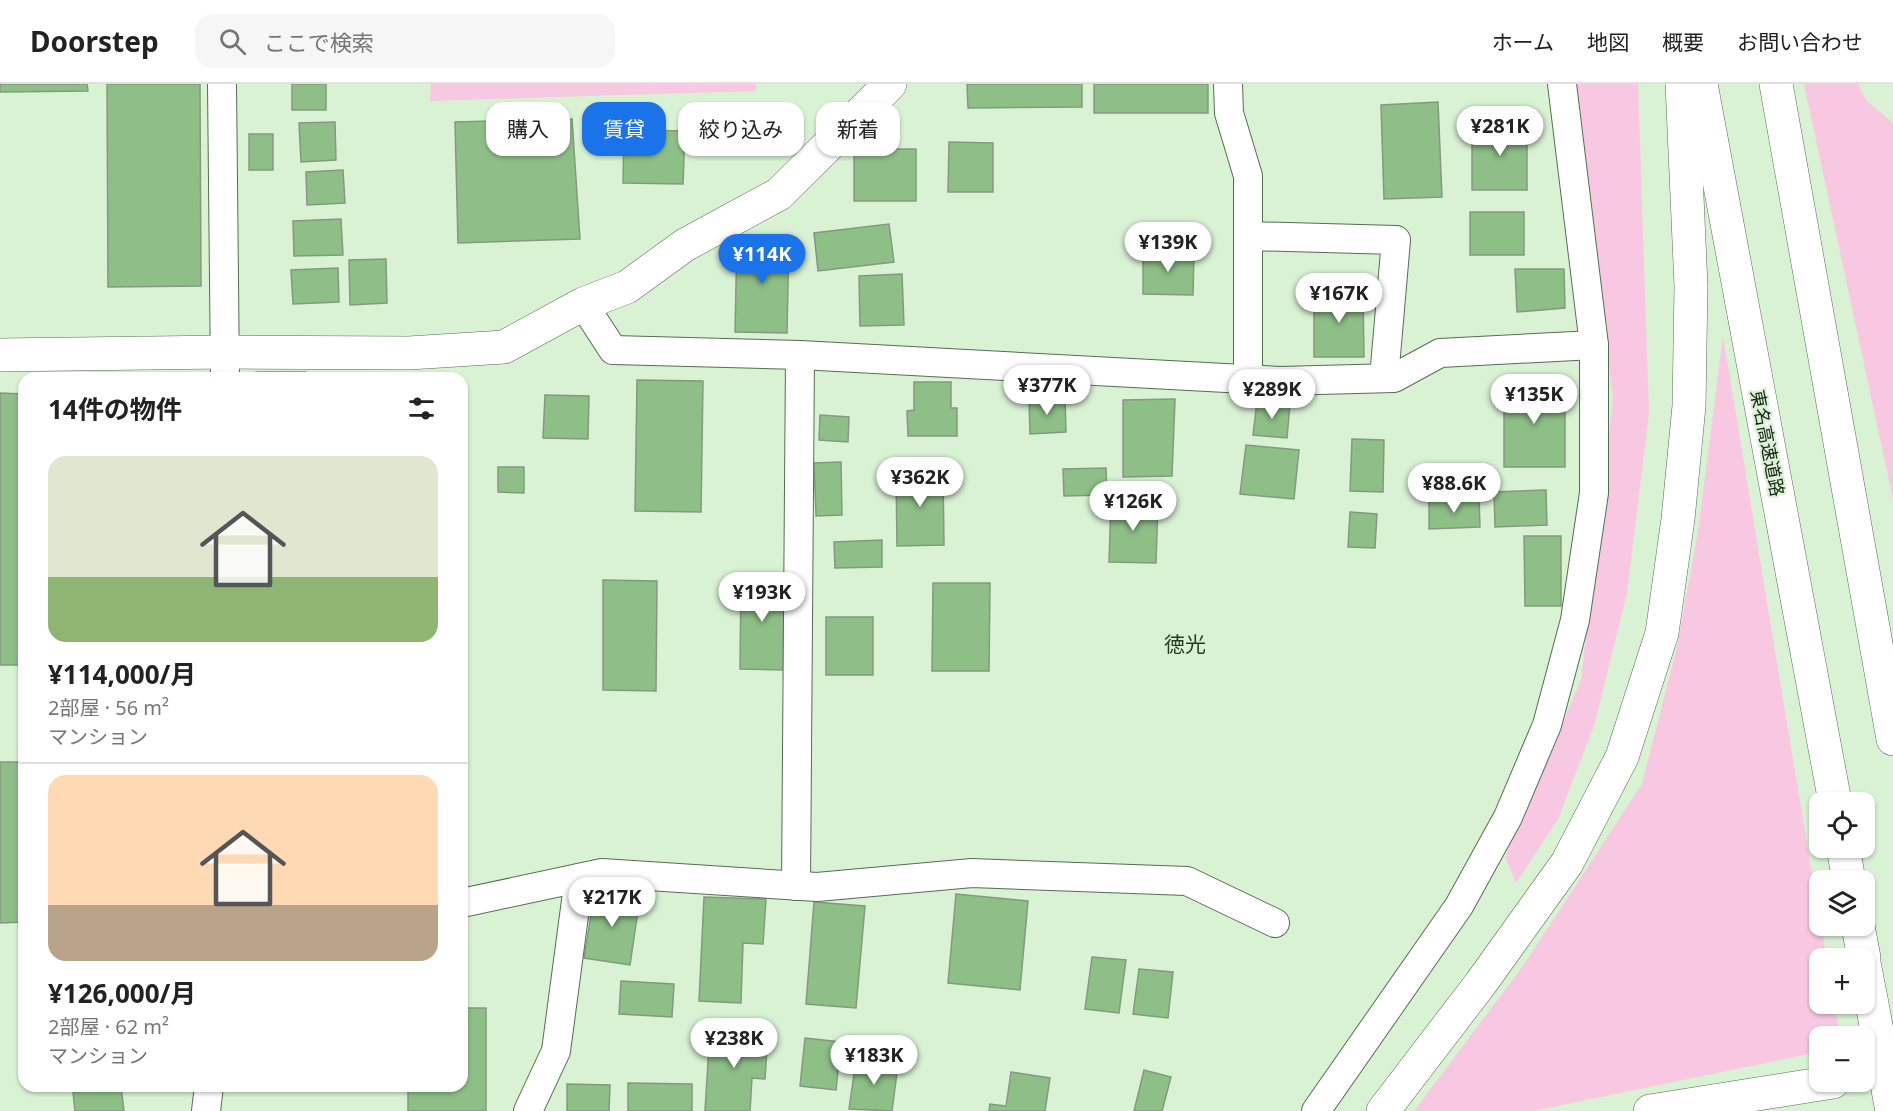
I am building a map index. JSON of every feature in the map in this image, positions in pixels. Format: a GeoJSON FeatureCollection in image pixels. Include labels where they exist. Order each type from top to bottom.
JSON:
{"type":"FeatureCollection","features":[{"type":"Feature","properties":{"kind":"main road"},"geometry":{"type":"LineString","coordinates":[[0,355],[225,365],[504,348],[583,304],[627,287],[685,245],[779,194],[890,84]]}},
{"type":"Feature","properties":{"kind":"main road"},"geometry":{"type":"LineString","coordinates":[[1383,1111],[1481,983],[1567,863],[1622,757],[1662,633],[1678,519],[1689,406],[1690,286],[1682,84]]}},
{"type":"Feature","properties":{"kind":"main road","name":"東名高速道路"},"geometry":{"type":"LineString","coordinates":[[1701,84],[1833,792]]}},
{"type":"Feature","properties":{"kind":"main road"},"geometry":{"type":"LineString","coordinates":[[1776,84],[1893,738]]}},
{"type":"Feature","properties":{"kind":"main road"},"geometry":{"type":"LineString","coordinates":[[1874,1014],[1892,1111]]}},
{"type":"Feature","properties":{"kind":"main road"},"geometry":{"type":"LineString","coordinates":[[1875,1073],[1893,1069]]}},
{"type":"Feature","properties":{"kind":"main road"},"geometry":{"type":"LineString","coordinates":[[1650,1111],[1809,1086]]}},
{"type":"Feature","properties":{"kind":"street"},"geometry":{"type":"LineString","coordinates":[[222,84],[225,365]]}},
{"type":"Feature","properties":{"kind":"street"},"geometry":{"type":"LineString","coordinates":[[1228,84],[1228,113],[1248,176],[1248,379]]}},
{"type":"Feature","properties":{"kind":"street"},"geometry":{"type":"LineString","coordinates":[[1316,1111],[1459,906],[1508,817],[1547,725],[1575,620],[1594,493],[1594,345],[1562,84]]}},
{"type":"Feature","properties":{"kind":"street"},"geometry":{"type":"LineString","coordinates":[[1248,236],[1396,240],[1384,378]]}},
{"type":"Feature","properties":{"kind":"street"},"geometry":{"type":"LineString","coordinates":[[583,304],[613,350],[800,355],[1281,381],[1394,378],[1440,353],[1594,345]]}},
{"type":"Feature","properties":{"kind":"street"},"geometry":{"type":"LineString","coordinates":[[796,886],[800,355]]}},
{"type":"Feature","properties":{"kind":"street"},"geometry":{"type":"LineString","coordinates":[[468,902],[602,873],[817,887],[972,873],[1187,881],[1275,923]]}},
{"type":"Feature","properties":{"kind":"street"},"geometry":{"type":"LineString","coordinates":[[528,1111],[556,1051],[579,878]]}},
{"type":"Feature","properties":{"kind":"street"},"geometry":{"type":"LineString","coordinates":[[206,1111],[208,1092]]}},
{"type":"Feature","properties":{"kind":"shaded area"},"geometry":{"type":"Polygon","coordinates":[[[431,84],[756,84],[756,91],[430,101],[431,84]]]}},
{"type":"Feature","properties":{"kind":"shaded area"},"geometry":{"type":"Polygon","coordinates":[[[1575,84],[1638,84],[1649,414],[1627,593],[1594,726],[1558,819],[1516,883],[1505,857],[1581,680],[1613,399],[1575,84]]]}},
{"type":"Feature","properties":{"kind":"shaded area"},"geometry":{"type":"Polygon","coordinates":[[[1804,84],[1858,84],[1866,100],[1893,123],[1893,499],[1804,84]]]}},
{"type":"Feature","properties":{"kind":"shaded area"},"geometry":{"type":"Polygon","coordinates":[[[1723,336],[1811,870],[1809,870],[1809,936],[1823,936],[1825,948],[1809,948],[1809,1014],[1836,1014],[1838,1026],[1809,1026],[1809,1054],[1533,1111],[1414,1111],[1523,966],[1642,784],[1677,647],[1698,531],[1723,336]]]}},
{"type":"Feature","properties":{"kind":"building"},"geometry":{"type":"Polygon","coordinates":[[[0,84],[87,84],[88,91],[0,92],[0,84]]]}},
{"type":"Feature","properties":{"kind":"building"},"geometry":{"type":"Polygon","coordinates":[[[107,84],[200,84],[201,286],[108,287],[107,84]]]}},
{"type":"Feature","properties":{"kind":"building"},"geometry":{"type":"Polygon","coordinates":[[[292,84],[326,84],[326,110],[292,110],[292,84]]]}},
{"type":"Feature","properties":{"kind":"building"},"geometry":{"type":"Polygon","coordinates":[[[967,84],[1082,84],[1082,107],[968,108],[967,84]]]}},
{"type":"Feature","properties":{"kind":"building"},"geometry":{"type":"Polygon","coordinates":[[[1094,84],[1208,84],[1208,113],[1094,113],[1094,84]]]}},
{"type":"Feature","properties":{"kind":"building"},"geometry":{"type":"Polygon","coordinates":[[[1438,102],[1442,197],[1384,199],[1381,105],[1438,102]]]}},
{"type":"Feature","properties":{"kind":"building"},"geometry":{"type":"Polygon","coordinates":[[[570,119],[572,119],[580,239],[458,243],[455,122],[486,121],[486,156],[570,156],[570,119]]]}},
{"type":"Feature","properties":{"kind":"building"},"geometry":{"type":"Polygon","coordinates":[[[335,122],[336,160],[301,162],[299,123],[335,122]]]}},
{"type":"Feature","properties":{"kind":"building"},"geometry":{"type":"Polygon","coordinates":[[[1472,124],[1527,124],[1527,190],[1472,190],[1472,124]]]}},
{"type":"Feature","properties":{"kind":"building"},"geometry":{"type":"Polygon","coordinates":[[[666,131],[678,131],[678,156],[684,156],[683,184],[623,183],[624,156],[666,156],[666,131]]]}},
{"type":"Feature","properties":{"kind":"building"},"geometry":{"type":"Polygon","coordinates":[[[249,134],[273,134],[273,170],[249,170],[249,134]]]}},
{"type":"Feature","properties":{"kind":"building"},"geometry":{"type":"Polygon","coordinates":[[[949,142],[993,143],[993,192],[948,192],[949,142]]]}},
{"type":"Feature","properties":{"kind":"building"},"geometry":{"type":"Polygon","coordinates":[[[900,149],[916,149],[916,201],[854,201],[854,156],[900,156],[900,149]]]}},
{"type":"Feature","properties":{"kind":"building"},"geometry":{"type":"Polygon","coordinates":[[[343,170],[345,203],[307,205],[306,172],[343,170]]]}},
{"type":"Feature","properties":{"kind":"building"},"geometry":{"type":"Polygon","coordinates":[[[1470,212],[1524,212],[1524,255],[1470,255],[1470,212]]]}},
{"type":"Feature","properties":{"kind":"building"},"geometry":{"type":"Polygon","coordinates":[[[341,219],[343,255],[294,256],[293,221],[341,219]]]}},
{"type":"Feature","properties":{"kind":"building"},"geometry":{"type":"Polygon","coordinates":[[[889,224],[894,262],[818,271],[814,233],[889,224]]]}},
{"type":"Feature","properties":{"kind":"building"},"geometry":{"type":"Polygon","coordinates":[[[737,237],[789,238],[787,333],[735,332],[737,237]]]}},
{"type":"Feature","properties":{"kind":"building"},"geometry":{"type":"Polygon","coordinates":[[[1143,251],[1194,252],[1193,295],[1143,294],[1143,251]]]}},
{"type":"Feature","properties":{"kind":"building"},"geometry":{"type":"Polygon","coordinates":[[[386,259],[387,303],[350,305],[349,260],[386,259]]]}},
{"type":"Feature","properties":{"kind":"building"},"geometry":{"type":"Polygon","coordinates":[[[338,268],[339,302],[293,304],[291,270],[338,268]]]}},
{"type":"Feature","properties":{"kind":"building"},"geometry":{"type":"Polygon","coordinates":[[[1515,269],[1564,269],[1565,308],[1517,312],[1515,269]]]}},
{"type":"Feature","properties":{"kind":"building"},"geometry":{"type":"Polygon","coordinates":[[[902,274],[904,325],[860,326],[859,276],[902,274]]]}},
{"type":"Feature","properties":{"kind":"building"},"geometry":{"type":"Polygon","coordinates":[[[1314,291],[1363,291],[1364,357],[1314,357],[1314,291]]]}},
{"type":"Feature","properties":{"kind":"building"},"geometry":{"type":"Polygon","coordinates":[[[637,380],[703,381],[701,512],[635,511],[637,380]]]}},
{"type":"Feature","properties":{"kind":"building"},"geometry":{"type":"Polygon","coordinates":[[[914,382],[951,382],[951,408],[957,408],[957,436],[908,436],[907,411],[914,410],[914,382]]]}},
{"type":"Feature","properties":{"kind":"building"},"geometry":{"type":"Polygon","coordinates":[[[1504,383],[1565,383],[1565,467],[1504,467],[1504,383]]]}},
{"type":"Feature","properties":{"kind":"building"},"geometry":{"type":"Polygon","coordinates":[[[0,393],[18,394],[18,665],[0,665],[0,393]]]}},
{"type":"Feature","properties":{"kind":"building"},"geometry":{"type":"Polygon","coordinates":[[[545,395],[589,396],[588,439],[543,438],[545,395]]]}},
{"type":"Feature","properties":{"kind":"building"},"geometry":{"type":"Polygon","coordinates":[[[1065,399],[1066,432],[1030,434],[1029,400],[1065,399]]]}},
{"type":"Feature","properties":{"kind":"building"},"geometry":{"type":"Polygon","coordinates":[[[1175,399],[1172,476],[1123,477],[1123,400],[1175,399]]]}},
{"type":"Feature","properties":{"kind":"building"},"geometry":{"type":"Polygon","coordinates":[[[1257,401],[1290,404],[1287,438],[1253,435],[1257,401]]]}},
{"type":"Feature","properties":{"kind":"building"},"geometry":{"type":"Polygon","coordinates":[[[820,415],[849,417],[848,442],[819,440],[820,415]]]}},
{"type":"Feature","properties":{"kind":"building"},"geometry":{"type":"Polygon","coordinates":[[[1352,439],[1384,440],[1383,492],[1350,491],[1352,439]]]}},
{"type":"Feature","properties":{"kind":"building"},"geometry":{"type":"Polygon","coordinates":[[[1246,445],[1299,450],[1294,499],[1240,494],[1246,445]]]}},
{"type":"Feature","properties":{"kind":"building"},"geometry":{"type":"Polygon","coordinates":[[[841,462],[842,515],[816,516],[814,463],[841,462]]]}},
{"type":"Feature","properties":{"kind":"building"},"geometry":{"type":"Polygon","coordinates":[[[498,467],[524,467],[524,493],[498,492],[498,467]]]}},
{"type":"Feature","properties":{"kind":"building"},"geometry":{"type":"Polygon","coordinates":[[[1106,468],[1107,495],[1064,496],[1063,469],[1106,468]]]}},
{"type":"Feature","properties":{"kind":"building"},"geometry":{"type":"Polygon","coordinates":[[[943,471],[944,545],[897,546],[896,472],[943,471]]]}},
{"type":"Feature","properties":{"kind":"building"},"geometry":{"type":"Polygon","coordinates":[[[1546,490],[1547,525],[1495,527],[1494,492],[1546,490]]]}},
{"type":"Feature","properties":{"kind":"building"},"geometry":{"type":"Polygon","coordinates":[[[1479,499],[1480,527],[1429,529],[1429,501],[1479,499]]]}},
{"type":"Feature","properties":{"kind":"building"},"geometry":{"type":"Polygon","coordinates":[[[1111,501],[1158,503],[1156,563],[1109,562],[1111,501]]]}},
{"type":"Feature","properties":{"kind":"building"},"geometry":{"type":"Polygon","coordinates":[[[1350,512],[1377,514],[1375,548],[1348,547],[1350,512]]]}},
{"type":"Feature","properties":{"kind":"building"},"geometry":{"type":"Polygon","coordinates":[[[1524,536],[1561,536],[1561,606],[1525,606],[1524,536]]]}},
{"type":"Feature","properties":{"kind":"building"},"geometry":{"type":"Polygon","coordinates":[[[882,540],[882,567],[835,568],[834,542],[882,540]]]}},
{"type":"Feature","properties":{"kind":"building"},"geometry":{"type":"Polygon","coordinates":[[[741,577],[784,577],[783,670],[740,669],[741,577]]]}},
{"type":"Feature","properties":{"kind":"building"},"geometry":{"type":"Polygon","coordinates":[[[603,580],[657,581],[656,691],[603,690],[603,580]]]}},
{"type":"Feature","properties":{"kind":"building"},"geometry":{"type":"Polygon","coordinates":[[[933,583],[990,583],[989,671],[932,671],[933,583]]]}},
{"type":"Feature","properties":{"kind":"building"},"geometry":{"type":"Polygon","coordinates":[[[826,617],[873,617],[873,675],[826,675],[826,617]]]}},
{"type":"Feature","properties":{"kind":"building"},"geometry":{"type":"Polygon","coordinates":[[[0,762],[18,762],[18,922],[0,923],[0,762]]]}},
{"type":"Feature","properties":{"kind":"building"},"geometry":{"type":"Polygon","coordinates":[[[595,890],[640,897],[630,965],[584,958],[595,890]]]}},
{"type":"Feature","properties":{"kind":"building"},"geometry":{"type":"Polygon","coordinates":[[[956,894],[1028,901],[1020,990],[948,983],[956,894]]]}},
{"type":"Feature","properties":{"kind":"building"},"geometry":{"type":"Polygon","coordinates":[[[704,897],[766,899],[763,944],[743,943],[741,1003],[699,1001],[704,897]]]}},
{"type":"Feature","properties":{"kind":"building"},"geometry":{"type":"Polygon","coordinates":[[[814,902],[865,906],[856,1008],[806,1004],[814,902]]]}},
{"type":"Feature","properties":{"kind":"building"},"geometry":{"type":"Polygon","coordinates":[[[1092,957],[1126,960],[1119,1013],[1085,1009],[1092,957]]]}},
{"type":"Feature","properties":{"kind":"building"},"geometry":{"type":"Polygon","coordinates":[[[1139,969],[1173,972],[1168,1018],[1133,1014],[1139,969]]]}},
{"type":"Feature","properties":{"kind":"building"},"geometry":{"type":"Polygon","coordinates":[[[621,981],[674,984],[672,1017],[619,1014],[621,981]]]}},
{"type":"Feature","properties":{"kind":"building"},"geometry":{"type":"Polygon","coordinates":[[[468,1008],[486,1008],[486,1111],[408,1111],[408,1092],[468,1092],[468,1008]]]}},
{"type":"Feature","properties":{"kind":"building"},"geometry":{"type":"Polygon","coordinates":[[[710,1030],[768,1034],[765,1079],[752,1078],[750,1111],[705,1111],[710,1030]]]}},
{"type":"Feature","properties":{"kind":"building"},"geometry":{"type":"Polygon","coordinates":[[[805,1038],[841,1042],[836,1090],[800,1086],[805,1038]]]}},
{"type":"Feature","properties":{"kind":"building"},"geometry":{"type":"Polygon","coordinates":[[[856,1060],[898,1065],[892,1111],[849,1109],[856,1060]]]}},
{"type":"Feature","properties":{"kind":"building"},"geometry":{"type":"Polygon","coordinates":[[[1144,1070],[1171,1077],[1162,1111],[1134,1111],[1144,1070]]]}},
{"type":"Feature","properties":{"kind":"building"},"geometry":{"type":"Polygon","coordinates":[[[1011,1072],[1050,1078],[1045,1111],[989,1111],[990,1104],[1006,1106],[1011,1072]]]}},
{"type":"Feature","properties":{"kind":"building"},"geometry":{"type":"Polygon","coordinates":[[[628,1083],[692,1084],[692,1111],[628,1111],[628,1083]]]}},
{"type":"Feature","properties":{"kind":"building"},"geometry":{"type":"Polygon","coordinates":[[[567,1084],[610,1085],[609,1111],[567,1111],[567,1084]]]}},
{"type":"Feature","properties":{"kind":"building"},"geometry":{"type":"Polygon","coordinates":[[[73,1092],[122,1092],[124,1111],[75,1111],[73,1092]]]}},
{"type":"Feature","properties":{"kind":"district","name":"徳光"},"geometry":{"type":"Point","coordinates":[1185,644]}}]}
